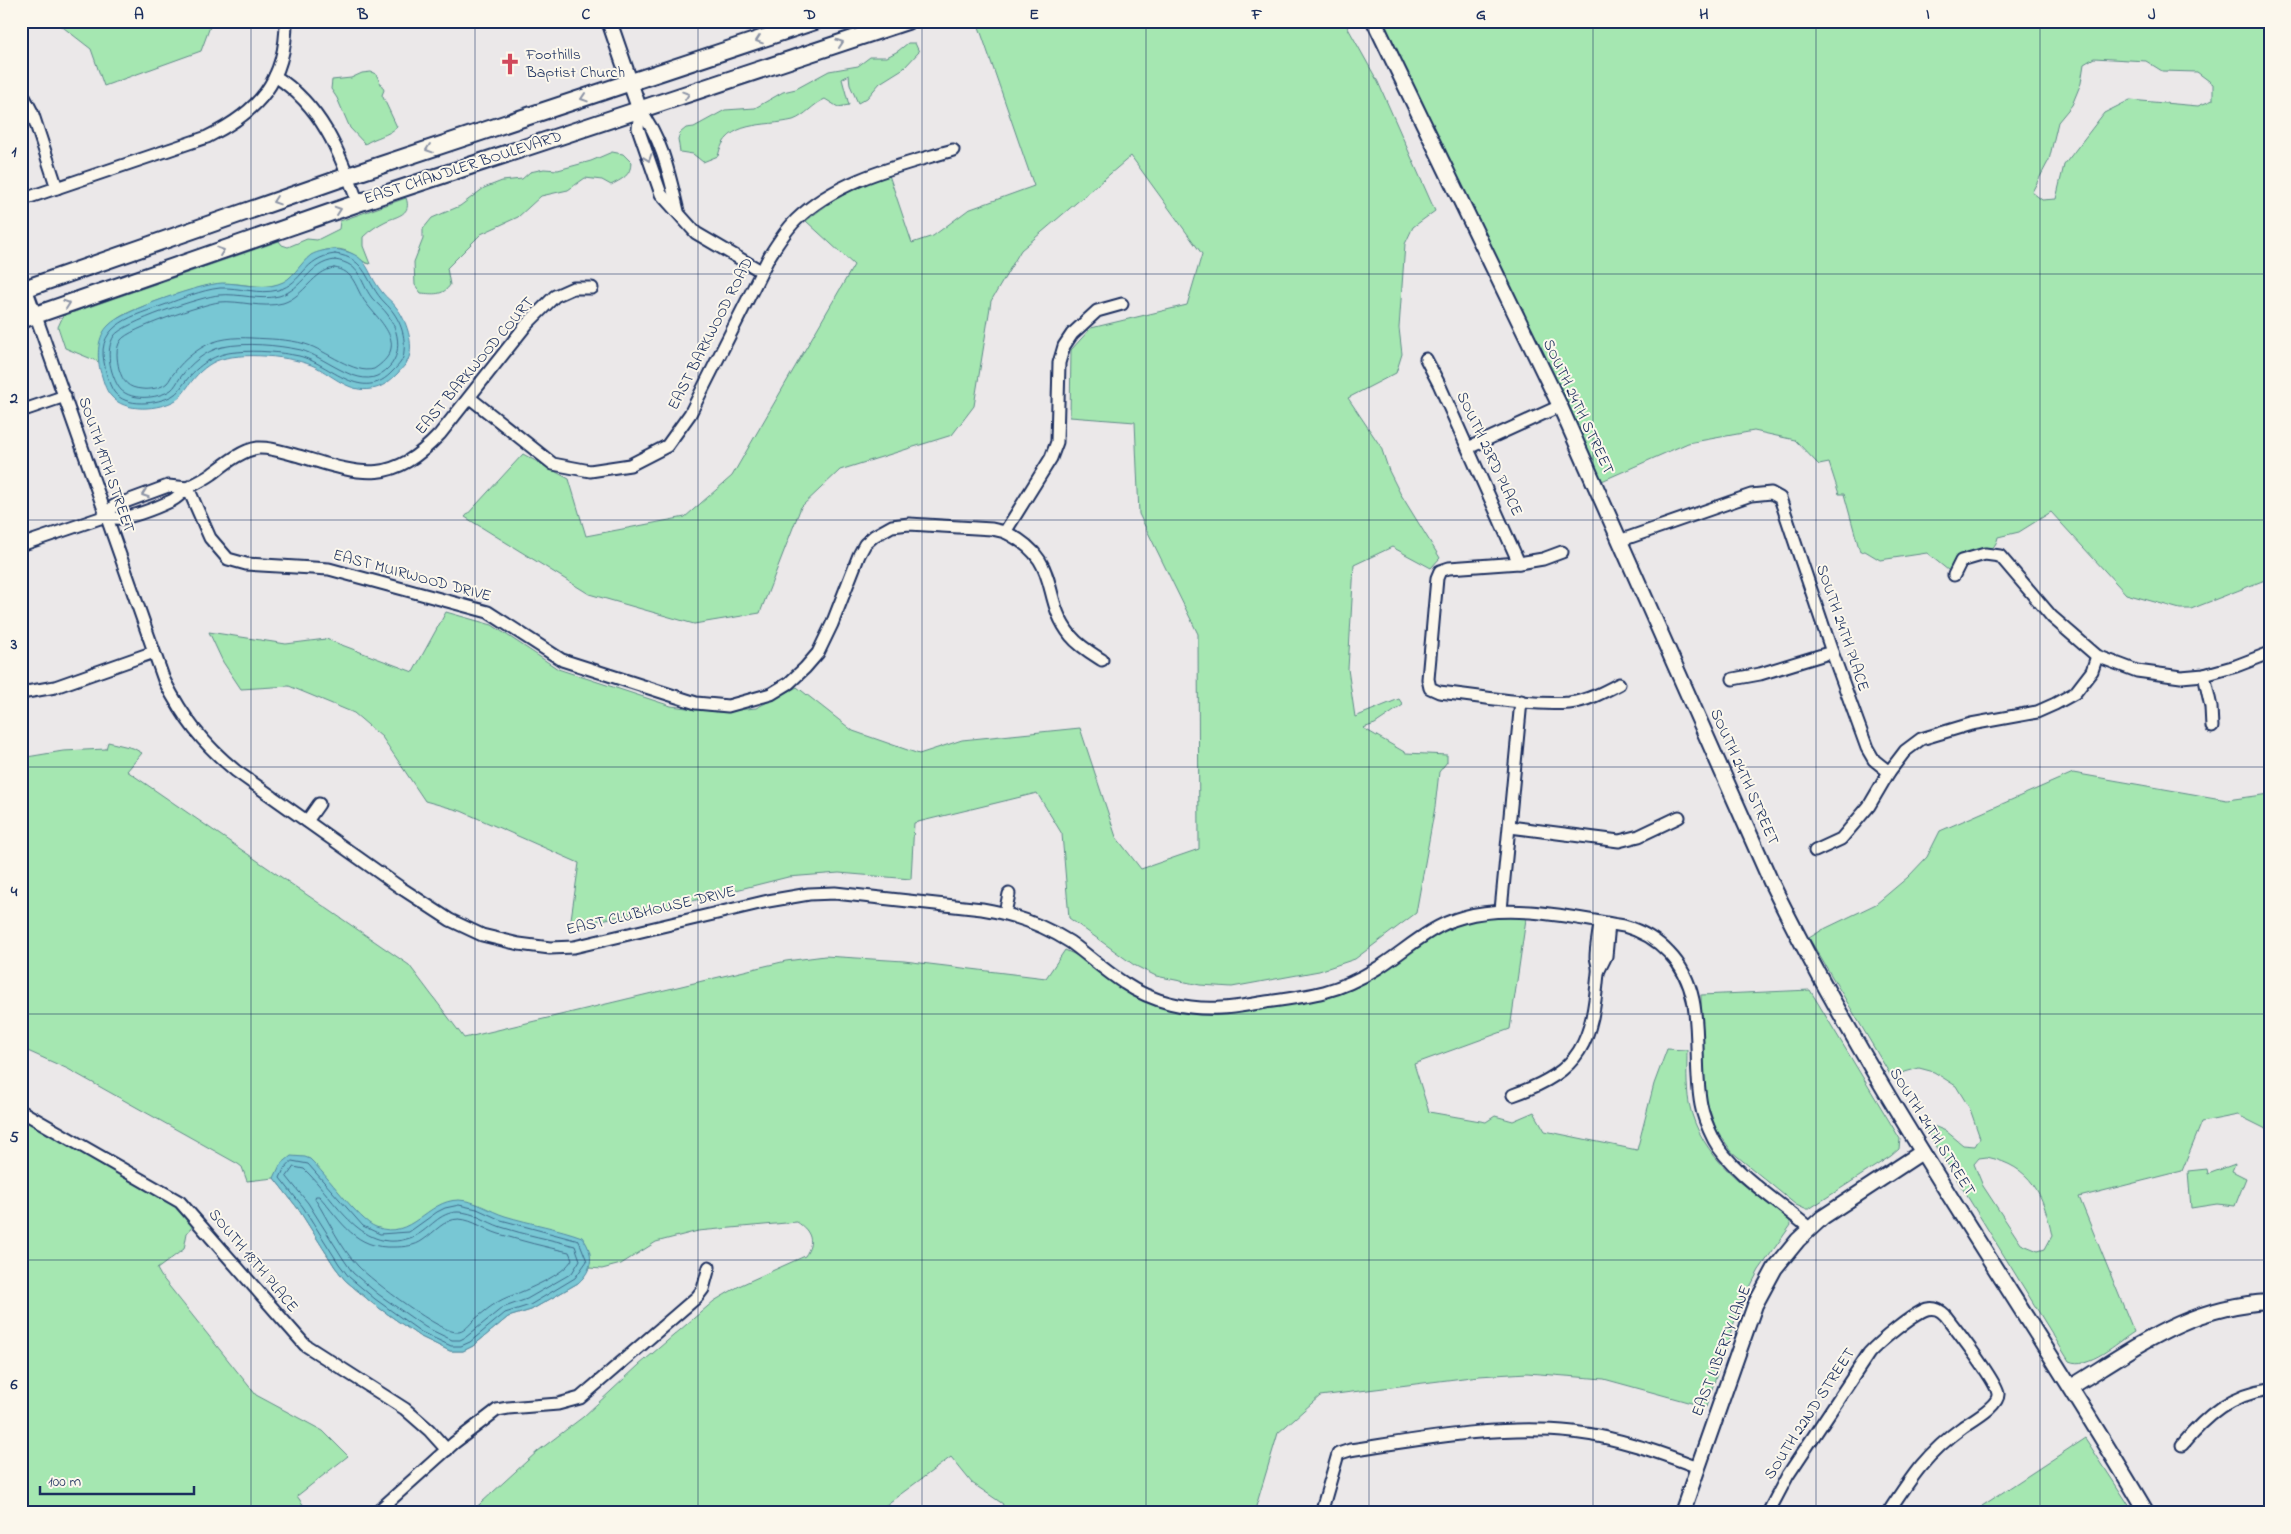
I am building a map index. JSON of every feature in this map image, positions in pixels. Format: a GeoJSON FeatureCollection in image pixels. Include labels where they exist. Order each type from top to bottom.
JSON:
{"type":"FeatureCollection","features":[{"type":"Feature","properties":{"kind":"main road","name":"EAST CHANDLER BOULEVARD"},"geometry":{"type":"LineString","coordinates":[[24,289],[348,176],[815,21]]}},
{"type":"Feature","properties":{"kind":"main road","name":"EAST CHANDLER BOULEVARD"},"geometry":{"type":"LineString","coordinates":[[28,318],[358,203],[907,21]]}},
{"type":"Feature","properties":{"kind":"street"},"geometry":{"type":"LineString","coordinates":[[21,200],[207,137],[231,125],[254,108],[275,76],[283,55],[286,21]]}},
{"type":"Feature","properties":{"kind":"street"},"geometry":{"type":"LineString","coordinates":[[609,21],[640,111],[638,128],[661,194],[696,233],[762,271]]}},
{"type":"Feature","properties":{"kind":"street","name":"SOUTH 24TH STREET"},"geometry":{"type":"LineString","coordinates":[[1374,21],[1560,406],[1771,882],[1793,927],[1830,998],[1922,1152],[2071,1387],[2146,1513]]}},
{"type":"Feature","properties":{"kind":"street"},"geometry":{"type":"LineString","coordinates":[[275,76],[290,86],[321,121],[335,143],[358,203]]}},
{"type":"Feature","properties":{"kind":"street"},"geometry":{"type":"LineString","coordinates":[[21,91],[32,112],[57,188]]}},
{"type":"Feature","properties":{"kind":"street","name":"EAST BARKWOOD ROAD"},"geometry":{"type":"LineString","coordinates":[[470,398],[554,464],[590,471],[630,465],[667,446],[690,414],[762,271],[785,233],[797,220],[820,201],[835,192],[878,173],[953,150]]}},
{"type":"Feature","properties":{"kind":"street","name":"EAST BARKWOOD COURT"},"geometry":{"type":"LineString","coordinates":[[188,488],[243,454],[258,448],[274,449],[342,469],[365,472],[387,470],[406,464],[425,451],[470,398],[527,324],[555,296],[573,288],[592,288]]}},
{"type":"Feature","properties":{"kind":"street","name":"SOUTH 19TH STREET"},"geometry":{"type":"LineString","coordinates":[[24,289],[28,318],[64,396],[154,652]]}},
{"type":"Feature","properties":{"kind":"street"},"geometry":{"type":"LineString","coordinates":[[1102,660],[1079,645],[1071,636],[1062,621],[1044,566],[1033,550],[1019,539],[1005,532],[1051,458],[1057,442],[1059,362],[1064,346],[1072,334],[1096,311],[1122,304]]}},
{"type":"Feature","properties":{"kind":"street","name":"SOUTH 23RD PLACE"},"geometry":{"type":"LineString","coordinates":[[1426,359],[1519,563]]}},
{"type":"Feature","properties":{"kind":"street"},"geometry":{"type":"LineString","coordinates":[[21,411],[64,396]]}},
{"type":"Feature","properties":{"kind":"street"},"geometry":{"type":"LineString","coordinates":[[1468,448],[1560,406]]}},
{"type":"Feature","properties":{"kind":"street"},"geometry":{"type":"LineString","coordinates":[[21,545],[106,516],[114,506],[168,486],[188,488]]}},
{"type":"Feature","properties":{"kind":"street","name":"EAST MUIRWOOD DRIVE"},"geometry":{"type":"LineString","coordinates":[[188,488],[210,538],[228,559],[246,564],[329,569],[488,612],[562,660],[696,703],[728,706],[771,694],[789,684],[806,668],[818,653],[832,624],[859,555],[865,544],[874,536],[892,526],[909,524],[992,529],[1005,532]]}},
{"type":"Feature","properties":{"kind":"street","name":"SOUTH 24TH PLACE"},"geometry":{"type":"LineString","coordinates":[[1619,541],[1751,495],[1771,493],[1780,498],[1832,652],[1867,748],[1874,760],[1889,772]]}},
{"type":"Feature","properties":{"kind":"street"},"geometry":{"type":"LineString","coordinates":[[1562,552],[1519,563],[1449,568],[1440,571],[1437,578],[1428,679],[1430,688],[1439,692],[1521,701],[1570,703],[1586,699],[1619,684]]}},
{"type":"Feature","properties":{"kind":"street"},"geometry":{"type":"LineString","coordinates":[[1954,575],[1961,561],[1985,554],[2000,556],[2052,617],[2097,656],[2137,671],[2181,677],[2204,676],[2270,653]]}},
{"type":"Feature","properties":{"kind":"street"},"geometry":{"type":"LineString","coordinates":[[21,693],[55,687],[154,652]]}},
{"type":"Feature","properties":{"kind":"street","name":"EAST CLUBHOUSE DRIVE"},"geometry":{"type":"LineString","coordinates":[[154,652],[176,703],[194,731],[218,756],[236,771],[401,888],[450,920],[482,935],[543,947],[574,947],[768,901],[809,894],[835,893],[872,896],[1005,913],[1035,924],[1062,938],[1124,983],[1143,994],[1170,1003],[1194,1008],[1222,1008],[1308,997],[1336,990],[1378,968],[1430,930],[1461,917],[1501,910],[1605,923],[1637,930],[1650,937],[1672,955],[1684,972],[1694,995],[1697,1028],[1698,1085],[1701,1107],[1715,1142],[1750,1179],[1809,1228]]}},
{"type":"Feature","properties":{"kind":"street"},"geometry":{"type":"LineString","coordinates":[[1733,679],[1760,674],[1832,652]]}},
{"type":"Feature","properties":{"kind":"street"},"geometry":{"type":"LineString","coordinates":[[1815,850],[1841,839],[1869,806],[1889,772],[1905,751],[1921,739],[1964,726],[2037,712],[2075,693],[2092,671],[2097,656]]}},
{"type":"Feature","properties":{"kind":"street"},"geometry":{"type":"LineString","coordinates":[[2204,676],[2211,707],[2212,727]]}},
{"type":"Feature","properties":{"kind":"street"},"geometry":{"type":"LineString","coordinates":[[1501,910],[1521,701]]}},
{"type":"Feature","properties":{"kind":"street"},"geometry":{"type":"LineString","coordinates":[[307,821],[319,804]]}},
{"type":"Feature","properties":{"kind":"street"},"geometry":{"type":"LineString","coordinates":[[1510,827],[1619,841],[1639,836],[1679,817]]}},
{"type":"Feature","properties":{"kind":"street"},"geometry":{"type":"LineString","coordinates":[[1005,913],[1009,894]]}},
{"type":"Feature","properties":{"kind":"street"},"geometry":{"type":"LineString","coordinates":[[1514,1095],[1546,1083],[1567,1068],[1575,1058],[1588,1034],[1605,923]]}},
{"type":"Feature","properties":{"kind":"street","name":"SOUTH 18TH PLACE"},"geometry":{"type":"LineString","coordinates":[[21,1110],[180,1202],[306,1345],[405,1409],[429,1430],[447,1450]]}},
{"type":"Feature","properties":{"kind":"street","name":"EAST LIBERTY LANE"},"geometry":{"type":"LineString","coordinates":[[1682,1513],[1760,1294],[1775,1268],[1809,1228],[1837,1206],[1922,1152]]}},
{"type":"Feature","properties":{"kind":"street"},"geometry":{"type":"LineString","coordinates":[[376,1513],[447,1450],[487,1416],[497,1410],[558,1404],[580,1398],[697,1297],[704,1289],[709,1267]]}},
{"type":"Feature","properties":{"kind":"street"},"geometry":{"type":"LineString","coordinates":[[2071,1387],[2156,1334],[2185,1320],[2226,1307],[2270,1302]]}},
{"type":"Feature","properties":{"kind":"street","name":"SOUTH 22ND STREET"},"geometry":{"type":"LineString","coordinates":[[1768,1513],[1788,1475],[1869,1353],[1880,1341],[1920,1313],[1926,1310],[1937,1309],[1946,1315],[1992,1381],[1998,1394],[1996,1402],[1941,1443],[1925,1459],[1888,1513]]}},
{"type":"Feature","properties":{"kind":"street"},"geometry":{"type":"LineString","coordinates":[[2182,1445],[2202,1421],[2223,1405],[2249,1393],[2270,1389]]}},
{"type":"Feature","properties":{"kind":"street"},"geometry":{"type":"LineString","coordinates":[[1322,1513],[1338,1454],[1350,1450],[1500,1430],[1574,1432],[1602,1437],[1672,1457],[1698,1467]]}},
{"type":"Feature","properties":{"kind":"green space"},"geometry":{"type":"Polygon","coordinates":[[[55,21],[212,21],[201,51],[104,86],[91,49],[55,21]]]}},
{"type":"Feature","properties":{"kind":"green space"},"geometry":{"type":"Polygon","coordinates":[[[977,21],[1344,21],[1378,82],[1435,211],[1413,227],[1405,244],[1399,328],[1402,354],[1396,373],[1348,398],[1381,447],[1389,471],[1400,493],[1440,558],[1431,568],[1392,547],[1354,565],[1348,669],[1355,717],[1399,699],[1403,705],[1375,724],[1363,728],[1406,753],[1447,755],[1447,762],[1439,772],[1435,807],[1416,913],[1355,959],[1319,971],[1232,987],[1200,985],[1156,976],[1134,965],[1069,918],[1062,834],[1037,793],[914,823],[911,879],[839,873],[788,877],[668,907],[570,926],[579,863],[461,811],[425,801],[382,737],[354,713],[289,686],[241,689],[223,662],[209,632],[286,644],[326,639],[413,672],[446,612],[492,625],[558,669],[671,706],[719,712],[756,708],[797,687],[853,731],[919,754],[962,740],[1080,728],[1116,837],[1141,869],[1199,849],[1198,634],[1139,514],[1135,422],[1070,417],[1071,350],[1091,328],[1187,305],[1202,254],[1131,156],[1021,250],[991,301],[974,406],[952,435],[840,470],[801,507],[760,613],[694,624],[589,594],[465,517],[523,454],[569,479],[586,536],[685,517],[732,476],[854,265],[806,221],[845,194],[889,175],[912,243],[933,236],[968,210],[1034,186],[977,21]]]}},
{"type":"Feature","properties":{"kind":"green space"},"geometry":{"type":"Polygon","coordinates":[[[1374,21],[2270,21],[2270,578],[2191,609],[2180,609],[2126,594],[2051,512],[2019,532],[1998,537],[1993,547],[1984,554],[1961,561],[1954,575],[1927,553],[1880,560],[1865,551],[1860,552],[1844,494],[1839,494],[1829,463],[1819,465],[1795,440],[1754,431],[1688,443],[1595,484],[1374,21]],[[2094,58],[2084,64],[2081,83],[2072,105],[2058,122],[2049,160],[2032,192],[2042,200],[2056,199],[2064,165],[2104,113],[2130,100],[2198,106],[2213,100],[2213,84],[2197,72],[2162,71],[2146,61],[2094,58]]]}},
{"type":"Feature","properties":{"kind":"green space"},"geometry":{"type":"Polygon","coordinates":[[[908,43],[915,43],[919,52],[904,68],[880,83],[867,98],[858,103],[850,85],[849,75],[842,79],[849,105],[838,107],[825,99],[793,120],[738,130],[722,144],[718,156],[703,162],[693,154],[680,152],[678,139],[680,133],[686,128],[694,127],[725,110],[755,108],[783,92],[796,89],[829,71],[858,66],[870,57],[887,57],[908,43]]]}},
{"type":"Feature","properties":{"kind":"green space"},"geometry":{"type":"Polygon","coordinates":[[[371,72],[376,74],[384,90],[382,95],[397,127],[365,144],[350,128],[331,89],[332,80],[351,78],[362,73],[371,72]]]}},
{"type":"Feature","properties":{"kind":"green space"},"geometry":{"type":"Polygon","coordinates":[[[612,152],[623,154],[631,162],[628,174],[622,179],[611,185],[602,180],[585,178],[568,190],[541,196],[518,217],[481,234],[447,268],[450,285],[447,289],[437,294],[421,293],[415,285],[414,262],[423,239],[423,229],[432,218],[460,206],[484,188],[502,181],[522,179],[530,172],[544,169],[558,170],[591,161],[612,152]]]}},
{"type":"Feature","properties":{"kind":"green space"},"geometry":{"type":"Polygon","coordinates":[[[406,198],[407,208],[403,214],[380,224],[363,237],[363,246],[370,264],[340,249],[323,251],[309,259],[292,277],[277,285],[262,287],[225,283],[217,284],[167,298],[128,313],[115,321],[107,331],[99,350],[99,362],[65,348],[58,327],[63,316],[279,241],[282,245],[288,247],[307,239],[317,240],[339,229],[340,221],[406,198]]]}},
{"type":"Feature","properties":{"kind":"green space"},"geometry":{"type":"Polygon","coordinates":[[[108,742],[133,748],[142,753],[127,771],[409,965],[464,1038],[786,961],[825,956],[904,961],[1046,978],[1065,950],[1105,968],[1124,983],[1194,1007],[1336,990],[1461,917],[1527,912],[1510,1029],[1414,1064],[1429,1112],[1486,1122],[1495,1116],[1513,1121],[1534,1112],[1545,1131],[1637,1150],[1654,1084],[1667,1049],[1687,1050],[1689,1103],[1695,1123],[1704,1141],[1715,1156],[1742,1184],[1789,1220],[1791,1225],[1759,1270],[1739,1308],[1706,1407],[1604,1379],[1527,1373],[1479,1376],[1320,1396],[1278,1433],[1254,1513],[999,1513],[1003,1504],[972,1483],[951,1457],[875,1513],[470,1513],[538,1451],[583,1417],[639,1365],[714,1301],[741,1285],[805,1256],[810,1246],[810,1237],[806,1229],[797,1222],[698,1231],[656,1242],[621,1264],[602,1269],[589,1268],[578,1283],[531,1310],[508,1317],[473,1346],[463,1351],[450,1351],[419,1336],[372,1303],[345,1280],[299,1210],[274,1178],[247,1181],[242,1167],[238,1164],[68,1069],[21,1048],[21,758],[63,751],[106,749],[108,742]]]}},
{"type":"Feature","properties":{"kind":"green space"},"geometry":{"type":"Polygon","coordinates":[[[2073,773],[2227,800],[2270,794],[2270,1131],[2238,1115],[2202,1122],[2182,1171],[2079,1197],[2134,1332],[2103,1354],[2085,1362],[2069,1361],[1924,1126],[1936,1127],[1946,1131],[1963,1145],[1975,1146],[1980,1138],[1970,1109],[1956,1086],[1934,1072],[1919,1068],[1891,1076],[1809,938],[1876,904],[1908,877],[1927,857],[1940,831],[2073,773]],[[1987,1157],[1979,1158],[1974,1164],[1983,1186],[2021,1244],[2038,1251],[2045,1249],[2052,1236],[2039,1195],[2025,1175],[2002,1162],[1987,1157]]]}},
{"type":"Feature","properties":{"kind":"green space"},"geometry":{"type":"Polygon","coordinates":[[[1810,990],[1900,1139],[1899,1149],[1891,1156],[1809,1209],[1805,1209],[1796,1205],[1732,1152],[1716,1129],[1703,1090],[1701,995],[1810,990]]]}},
{"type":"Feature","properties":{"kind":"green space"},"geometry":{"type":"Polygon","coordinates":[[[21,1111],[198,1220],[187,1233],[184,1249],[157,1269],[161,1276],[256,1395],[323,1431],[348,1456],[297,1496],[309,1513],[21,1513],[21,1111]]]}},
{"type":"Feature","properties":{"kind":"green space"},"geometry":{"type":"Polygon","coordinates":[[[2235,1164],[2232,1171],[2246,1178],[2235,1206],[2217,1204],[2191,1208],[2188,1171],[2207,1169],[2208,1174],[2235,1164]]]}},
{"type":"Feature","properties":{"kind":"green space"},"geometry":{"type":"Polygon","coordinates":[[[2085,1438],[2134,1513],[1986,1513],[1982,1506],[2085,1438]]]}},
{"type":"Feature","properties":{"kind":"water"},"geometry":{"type":"Polygon","coordinates":[[[334,249],[346,251],[361,259],[376,284],[400,312],[406,325],[410,340],[408,360],[386,384],[363,390],[356,389],[306,363],[266,356],[239,356],[216,361],[204,368],[182,395],[176,400],[161,406],[152,408],[133,407],[117,401],[109,394],[100,370],[98,359],[99,346],[105,330],[117,319],[145,305],[212,284],[229,283],[271,286],[278,284],[288,279],[311,255],[334,249]]]}},
{"type":"Feature","properties":{"kind":"water"},"geometry":{"type":"Polygon","coordinates":[[[291,1156],[310,1159],[352,1207],[376,1227],[389,1230],[400,1229],[437,1206],[447,1202],[465,1201],[505,1216],[582,1237],[589,1249],[589,1267],[578,1283],[531,1310],[508,1317],[473,1346],[463,1351],[450,1351],[419,1336],[372,1303],[345,1280],[299,1210],[274,1178],[280,1165],[291,1156]]]}},
{"type":"Feature","properties":{"kind":"place","name":"Foothills Baptist Church"},"geometry":{"type":"Point","coordinates":[510,64]}}]}
